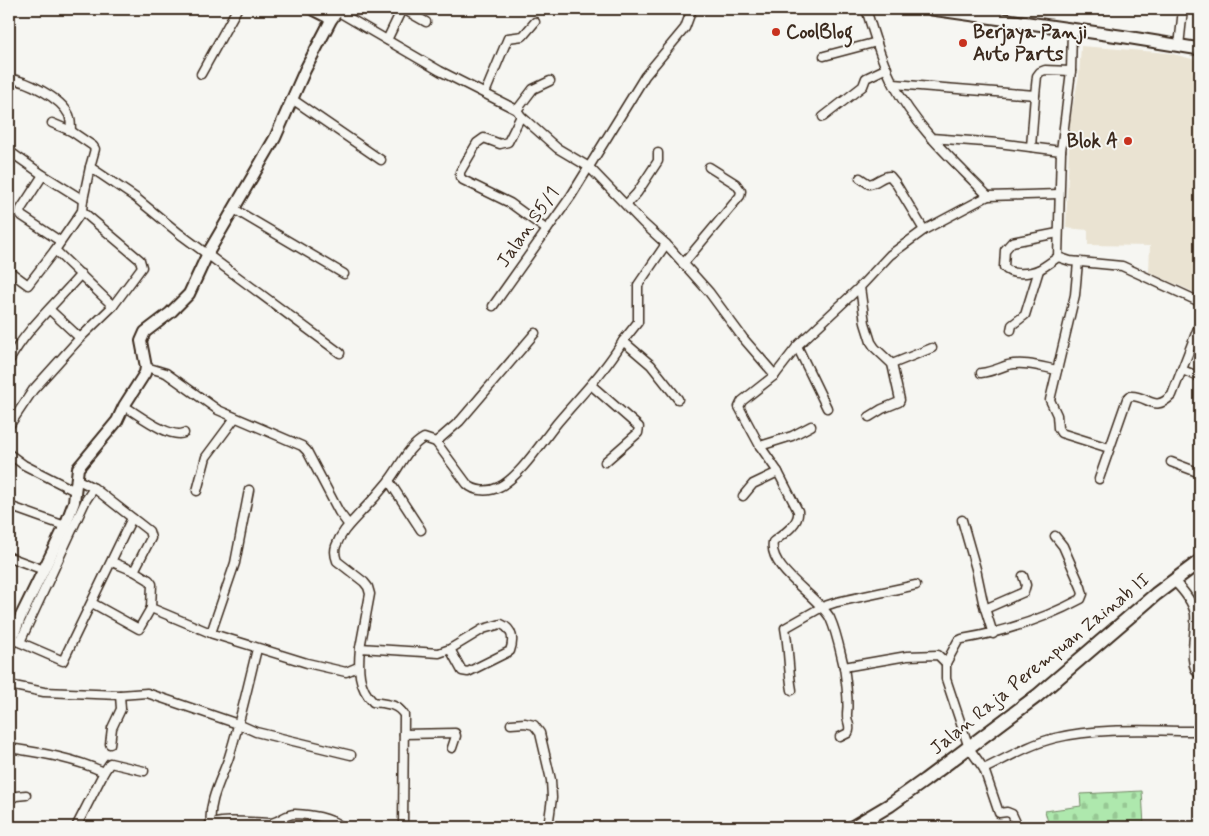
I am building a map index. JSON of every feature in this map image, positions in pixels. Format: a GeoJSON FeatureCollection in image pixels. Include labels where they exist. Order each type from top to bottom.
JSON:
{"type":"FeatureCollection","features":[{"type":"Feature","properties":{"kind":"main road"},"geometry":{"type":"LineString","coordinates":[[932,9],[1200,49]]}},
{"type":"Feature","properties":{"kind":"main road","name":"Jalan Raja Perempuan Zainab II"},"geometry":{"type":"LineString","coordinates":[[853,827],[890,805],[1037,696],[1156,594],[1200,562]]}},
{"type":"Feature","properties":{"kind":"street"},"geometry":{"type":"LineString","coordinates":[[201,74],[237,9]]}},
{"type":"Feature","properties":{"kind":"street"},"geometry":{"type":"LineString","coordinates":[[309,9],[336,13],[440,71],[485,93],[519,113],[557,148],[589,167],[666,244],[710,292],[743,338],[775,375]]}},
{"type":"Feature","properties":{"kind":"street"},"geometry":{"type":"LineString","coordinates":[[387,40],[403,9],[426,22]]}},
{"type":"Feature","properties":{"kind":"street","name":"Jalan S5/1"},"geometry":{"type":"LineString","coordinates":[[493,306],[548,230],[645,76],[685,28],[692,9]]}},
{"type":"Feature","properties":{"kind":"street"},"geometry":{"type":"LineString","coordinates":[[866,9],[887,68],[910,112],[931,138],[988,196]]}},
{"type":"Feature","properties":{"kind":"street"},"geometry":{"type":"LineString","coordinates":[[1179,46],[1183,9]]}},
{"type":"Feature","properties":{"kind":"street"},"geometry":{"type":"LineString","coordinates":[[14,642],[74,502],[78,468],[117,421],[124,406],[145,373],[146,368],[141,341],[145,332],[170,313],[189,294],[208,253],[275,138],[305,70],[336,13]]}},
{"type":"Feature","properties":{"kind":"street"},"geometry":{"type":"LineString","coordinates":[[485,93],[508,38],[523,36],[535,22]]}},
{"type":"Feature","properties":{"kind":"street"},"geometry":{"type":"LineString","coordinates":[[1058,257],[1061,151],[1071,71],[1072,30]]}},
{"type":"Feature","properties":{"kind":"street"},"geometry":{"type":"LineString","coordinates":[[824,56],[877,42]]}},
{"type":"Feature","properties":{"kind":"street"},"geometry":{"type":"LineString","coordinates":[[823,117],[864,86],[866,78],[887,68]]}},
{"type":"Feature","properties":{"kind":"street"},"geometry":{"type":"LineString","coordinates":[[1031,147],[1037,76],[1045,70],[1071,71]]}},
{"type":"Feature","properties":{"kind":"street"},"geometry":{"type":"LineString","coordinates":[[9,78],[26,82],[61,104],[69,114],[71,131]]}},
{"type":"Feature","properties":{"kind":"street"},"geometry":{"type":"LineString","coordinates":[[548,230],[510,203],[463,180],[460,177],[460,172],[477,143],[484,138],[500,144],[508,142],[519,113],[533,88],[550,81]]}},
{"type":"Feature","properties":{"kind":"street"},"geometry":{"type":"LineString","coordinates":[[894,84],[1035,95]]}},
{"type":"Feature","properties":{"kind":"street"},"geometry":{"type":"LineString","coordinates":[[292,99],[381,160]]}},
{"type":"Feature","properties":{"kind":"street"},"geometry":{"type":"LineString","coordinates":[[9,271],[28,285],[82,211],[95,150],[93,146],[71,131],[52,123]]}},
{"type":"Feature","properties":{"kind":"street"},"geometry":{"type":"LineString","coordinates":[[931,138],[998,142],[1061,151]]}},
{"type":"Feature","properties":{"kind":"street"},"geometry":{"type":"LineString","coordinates":[[9,151],[83,200]]}},
{"type":"Feature","properties":{"kind":"street"},"geometry":{"type":"LineString","coordinates":[[626,205],[658,161],[658,153]]}},
{"type":"Feature","properties":{"kind":"street"},"geometry":{"type":"LineString","coordinates":[[90,167],[136,198],[180,234],[340,353]]}},
{"type":"Feature","properties":{"kind":"street"},"geometry":{"type":"LineString","coordinates":[[684,264],[740,196],[741,191],[736,184],[709,167]]}},
{"type":"Feature","properties":{"kind":"street"},"geometry":{"type":"LineString","coordinates":[[43,175],[20,213],[60,241]]}},
{"type":"Feature","properties":{"kind":"street"},"geometry":{"type":"LineString","coordinates":[[860,178],[869,184],[890,176],[924,230]]}},
{"type":"Feature","properties":{"kind":"street"},"geometry":{"type":"LineString","coordinates":[[840,737],[848,733],[850,727],[847,717],[849,708],[844,667],[830,618],[822,607],[786,573],[772,550],[773,542],[794,523],[798,515],[778,472],[760,446],[739,407],[742,401],[775,375],[797,346],[860,287],[890,255],[924,230],[988,196],[1059,194]]}},
{"type":"Feature","properties":{"kind":"street"},"geometry":{"type":"LineString","coordinates":[[234,209],[344,274]]}},
{"type":"Feature","properties":{"kind":"street"},"geometry":{"type":"LineString","coordinates":[[9,426],[32,390],[80,338],[113,306],[142,267],[140,260],[82,211]]}},
{"type":"Feature","properties":{"kind":"street"},"geometry":{"type":"LineString","coordinates":[[1058,233],[1019,239],[1012,242],[1005,250],[1004,267],[1008,271],[1039,270],[1058,257],[1078,262],[1122,266],[1200,302]]}},
{"type":"Feature","properties":{"kind":"street"},"geometry":{"type":"LineString","coordinates":[[403,827],[404,715],[394,705],[373,702],[363,688],[358,667],[370,594],[368,587],[337,561],[334,555],[336,547],[348,524],[361,513],[389,481],[406,454],[420,440],[428,438],[436,442],[470,488],[479,490],[498,488],[521,468],[558,422],[612,361],[623,341],[638,322],[638,285],[666,244]]}},
{"type":"Feature","properties":{"kind":"street"},"geometry":{"type":"LineString","coordinates":[[54,250],[113,306]]}},
{"type":"Feature","properties":{"kind":"street"},"geometry":{"type":"LineString","coordinates":[[1078,262],[1075,295],[1050,400],[1057,415],[1058,431],[1109,448]]}},
{"type":"Feature","properties":{"kind":"street"},"geometry":{"type":"LineString","coordinates":[[1011,330],[1012,325],[1023,318],[1026,313],[1039,270]]}},
{"type":"Feature","properties":{"kind":"street"},"geometry":{"type":"LineString","coordinates":[[9,361],[14,352],[81,274]]}},
{"type":"Feature","properties":{"kind":"street"},"geometry":{"type":"LineString","coordinates":[[860,287],[865,323],[871,342],[892,364],[899,402],[869,417]]}},
{"type":"Feature","properties":{"kind":"street"},"geometry":{"type":"LineString","coordinates":[[50,310],[80,338]]}},
{"type":"Feature","properties":{"kind":"street"},"geometry":{"type":"LineString","coordinates":[[1099,479],[1129,397],[1134,396],[1153,404],[1162,403],[1172,395],[1200,323]]}},
{"type":"Feature","properties":{"kind":"street"},"geometry":{"type":"LineString","coordinates":[[436,442],[460,421],[535,333]]}},
{"type":"Feature","properties":{"kind":"street"},"geometry":{"type":"LineString","coordinates":[[623,341],[650,365],[678,399]]}},
{"type":"Feature","properties":{"kind":"street"},"geometry":{"type":"LineString","coordinates":[[797,346],[828,408]]}},
{"type":"Feature","properties":{"kind":"street"},"geometry":{"type":"LineString","coordinates":[[892,364],[932,348]]}},
{"type":"Feature","properties":{"kind":"street"},"geometry":{"type":"LineString","coordinates":[[981,373],[1015,364],[1058,370]]}},
{"type":"Feature","properties":{"kind":"street"},"geometry":{"type":"LineString","coordinates":[[146,368],[166,374],[218,410],[302,446],[307,451],[339,512],[348,524]]}},
{"type":"Feature","properties":{"kind":"street"},"geometry":{"type":"LineString","coordinates":[[1182,370],[1200,377]]}},
{"type":"Feature","properties":{"kind":"street"},"geometry":{"type":"LineString","coordinates":[[591,385],[639,426],[638,432],[605,462]]}},
{"type":"Feature","properties":{"kind":"street"},"geometry":{"type":"LineString","coordinates":[[124,406],[168,433],[179,435],[184,433]]}},
{"type":"Feature","properties":{"kind":"street"},"geometry":{"type":"LineString","coordinates":[[197,491],[206,457],[235,418]]}},
{"type":"Feature","properties":{"kind":"street"},"geometry":{"type":"LineString","coordinates":[[760,446],[792,436],[811,426]]}},
{"type":"Feature","properties":{"kind":"street"},"geometry":{"type":"LineString","coordinates":[[9,454],[24,465],[75,491]]}},
{"type":"Feature","properties":{"kind":"street"},"geometry":{"type":"LineString","coordinates":[[1171,462],[1200,473]]}},
{"type":"Feature","properties":{"kind":"street"},"geometry":{"type":"LineString","coordinates":[[743,496],[753,484],[778,472]]}},
{"type":"Feature","properties":{"kind":"street"},"geometry":{"type":"LineString","coordinates":[[76,479],[94,488],[151,534],[151,538],[134,571]]}},
{"type":"Feature","properties":{"kind":"street"},"geometry":{"type":"LineString","coordinates":[[389,481],[421,530]]}},
{"type":"Feature","properties":{"kind":"street"},"geometry":{"type":"LineString","coordinates":[[14,642],[86,500],[94,488]]}},
{"type":"Feature","properties":{"kind":"street"},"geometry":{"type":"LineString","coordinates":[[211,633],[234,563],[249,490]]}},
{"type":"Feature","properties":{"kind":"street"},"geometry":{"type":"LineString","coordinates":[[9,506],[64,526]]}},
{"type":"Feature","properties":{"kind":"street"},"geometry":{"type":"LineString","coordinates":[[14,642],[63,661],[132,518]]}},
{"type":"Feature","properties":{"kind":"street"},"geometry":{"type":"LineString","coordinates":[[962,520],[993,634]]}},
{"type":"Feature","properties":{"kind":"street"},"geometry":{"type":"LineString","coordinates":[[1018,827],[1012,814],[999,812],[984,769],[968,747],[946,678],[946,662],[958,641],[962,639],[993,634],[1018,626],[1079,601],[1082,597],[1081,587],[1064,546],[1055,536]]}},
{"type":"Feature","properties":{"kind":"street"},"geometry":{"type":"LineString","coordinates":[[9,557],[44,570]]}},
{"type":"Feature","properties":{"kind":"street"},"geometry":{"type":"LineString","coordinates":[[92,603],[139,629],[151,608],[152,584],[149,580],[134,571],[112,562]]}},
{"type":"Feature","properties":{"kind":"street"},"geometry":{"type":"LineString","coordinates":[[985,609],[1024,592],[1026,585],[1023,576]]}},
{"type":"Feature","properties":{"kind":"street"},"geometry":{"type":"LineString","coordinates":[[1174,581],[1184,591],[1195,613],[1193,664],[1200,675]]}},
{"type":"Feature","properties":{"kind":"street"},"geometry":{"type":"LineString","coordinates":[[792,690],[788,670],[789,651],[784,628],[822,607],[848,598],[916,585]]}},
{"type":"Feature","properties":{"kind":"street"},"geometry":{"type":"LineString","coordinates":[[151,608],[211,633],[257,649],[346,672],[358,667]]}},
{"type":"Feature","properties":{"kind":"street"},"geometry":{"type":"LineString","coordinates":[[360,648],[434,654],[450,649],[482,630],[501,624],[506,626],[512,634],[513,644],[510,651],[468,672],[462,671],[450,649]]}},
{"type":"Feature","properties":{"kind":"street"},"geometry":{"type":"LineString","coordinates":[[257,649],[229,757],[216,790],[209,826],[271,823],[282,820],[288,815],[296,814],[327,819],[342,827]]}},
{"type":"Feature","properties":{"kind":"street"},"geometry":{"type":"LineString","coordinates":[[844,667],[907,656],[938,655],[946,662]]}},
{"type":"Feature","properties":{"kind":"street"},"geometry":{"type":"LineString","coordinates":[[9,685],[44,692],[120,695],[147,693],[256,732],[351,755]]}},
{"type":"Feature","properties":{"kind":"street"},"geometry":{"type":"LineString","coordinates":[[110,744],[112,728],[121,709],[120,695]]}},
{"type":"Feature","properties":{"kind":"street"},"geometry":{"type":"LineString","coordinates":[[511,724],[534,724],[540,733],[551,780],[552,798],[548,827]]}},
{"type":"Feature","properties":{"kind":"street"},"geometry":{"type":"LineString","coordinates":[[984,769],[1020,751],[1054,738],[1093,732],[1200,731]]}},
{"type":"Feature","properties":{"kind":"street"},"geometry":{"type":"LineString","coordinates":[[404,734],[455,733],[456,736],[452,748]]}},
{"type":"Feature","properties":{"kind":"street"},"geometry":{"type":"LineString","coordinates":[[9,748],[57,755],[104,772]]}},
{"type":"Feature","properties":{"kind":"street"},"geometry":{"type":"LineString","coordinates":[[76,827],[110,763],[144,771]]}},
{"type":"Feature","properties":{"kind":"street"},"geometry":{"type":"LineString","coordinates":[[9,800],[16,796],[26,795]]}},
{"type":"Feature","properties":{"kind":"shaded area"},"geometry":{"type":"Polygon","coordinates":[[[1081,46],[1169,53],[1200,61],[1200,295],[1149,272],[1150,246],[1088,245],[1088,230],[1066,228],[1070,120],[1079,76],[1081,46]]]}},
{"type":"Feature","properties":{"kind":"shaded area"},"geometry":{"type":"Polygon","coordinates":[[[296,817],[329,822],[335,827],[211,827],[278,826],[288,818],[296,817]]]}},
{"type":"Feature","properties":{"kind":"green space"},"geometry":{"type":"Polygon","coordinates":[[[1142,791],[1144,826],[1152,827],[1083,827],[1083,824],[1063,827],[1049,826],[1045,811],[1081,806],[1080,794],[1142,791]]]}},
{"type":"Feature","properties":{"kind":"place","name":"CoolBlog"},"geometry":{"type":"Point","coordinates":[776,32]}},
{"type":"Feature","properties":{"kind":"place","name":"Berjaya Panji Auto Parts"},"geometry":{"type":"Point","coordinates":[963,43]}},
{"type":"Feature","properties":{"kind":"place","name":"Blok A"},"geometry":{"type":"Point","coordinates":[1128,141]}}]}
